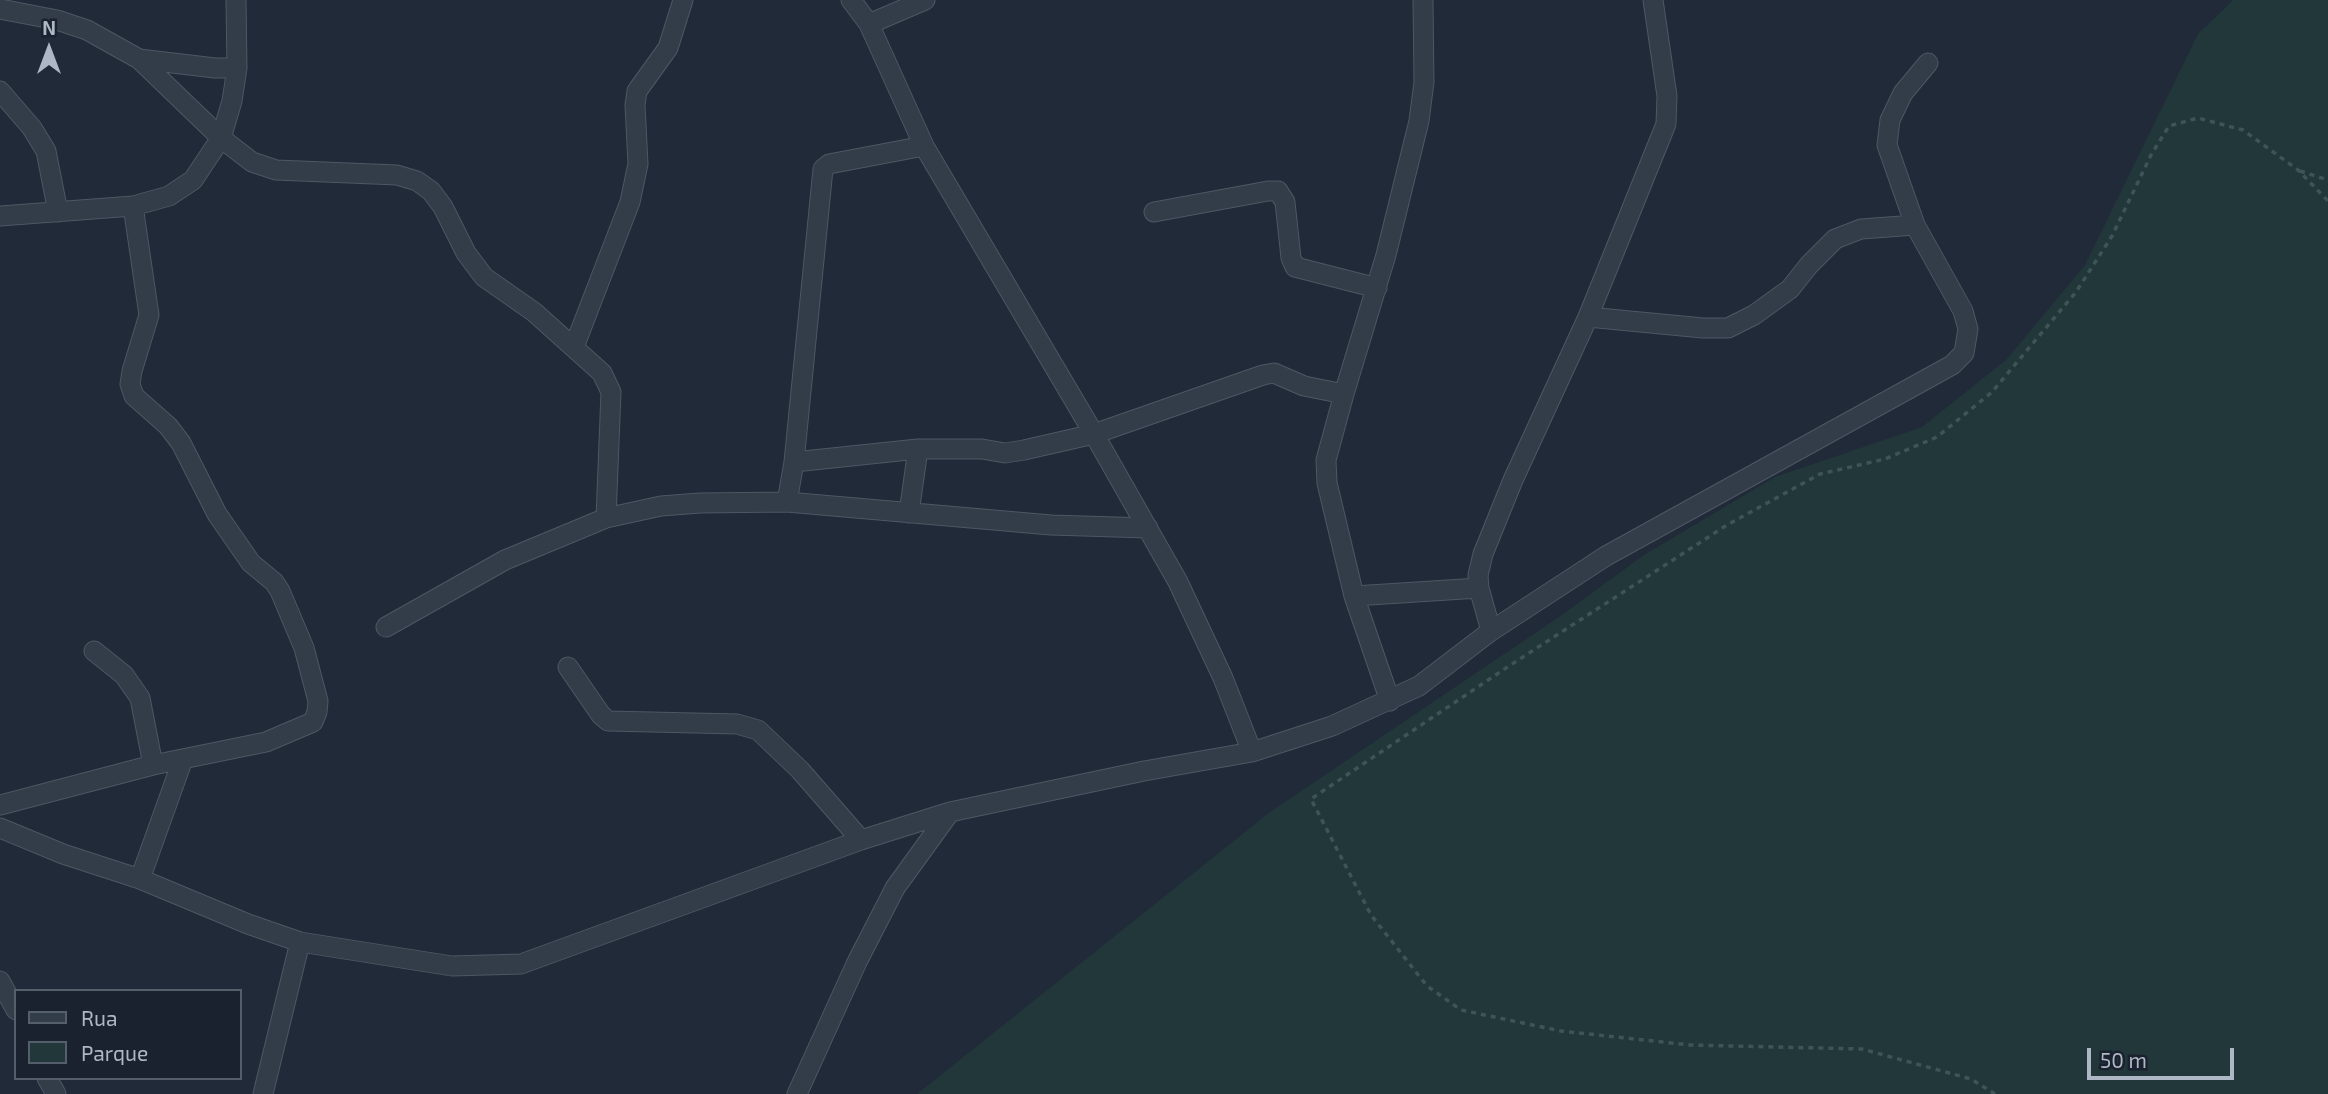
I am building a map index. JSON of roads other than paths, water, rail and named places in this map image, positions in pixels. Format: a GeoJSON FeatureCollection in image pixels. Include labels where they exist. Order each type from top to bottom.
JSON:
{"type":"FeatureCollection","features":[{"type":"Feature","properties":{"kind":"street"},"geometry":{"type":"LineString","coordinates":[[0,216],[134,206],[169,196],[193,180],[221,138],[232,102],[237,68],[236,0]]}},
{"type":"Feature","properties":{"kind":"street"},"geometry":{"type":"LineString","coordinates":[[574,347],[630,201],[638,164],[635,105],[637,91],[668,48],[682,0]]}},
{"type":"Feature","properties":{"kind":"street"},"geometry":{"type":"LineString","coordinates":[[851,0],[869,24],[924,146],[1178,582],[1252,752]]}},
{"type":"Feature","properties":{"kind":"street"},"geometry":{"type":"LineString","coordinates":[[869,24],[925,0]]}},
{"type":"Feature","properties":{"kind":"street"},"geometry":{"type":"LineString","coordinates":[[1390,701],[1354,596],[1327,483],[1326,460],[1377,288],[1419,121],[1424,82],[1423,0]]}},
{"type":"Feature","properties":{"kind":"street"},"geometry":{"type":"LineString","coordinates":[[1491,631],[1479,588],[1478,575],[1483,554],[1513,481],[1588,317],[1667,124],[1667,96],[1653,0]]}},
{"type":"Feature","properties":{"kind":"street"},"geometry":{"type":"LineString","coordinates":[[0,9],[57,20],[87,30],[139,59],[221,138],[252,162],[276,170],[397,175],[418,181],[431,191],[443,207],[466,253],[484,277],[534,312],[602,373],[611,392],[606,518]]}},
{"type":"Feature","properties":{"kind":"street"},"geometry":{"type":"LineString","coordinates":[[139,59],[237,68]]}},
{"type":"Feature","properties":{"kind":"street"},"geometry":{"type":"LineString","coordinates":[[0,828],[62,854],[140,878],[248,924],[300,942],[452,965],[522,964],[860,840],[950,812],[1144,771],[1252,752],[1332,726],[1419,686],[1491,631],[1606,556],[1952,365],[1964,353],[1968,329],[1963,311],[1914,225],[1887,145],[1890,120],[1903,93],[1928,64]]}},
{"type":"Feature","properties":{"kind":"street"},"geometry":{"type":"LineString","coordinates":[[0,91],[32,128],[46,151],[58,212]]}},
{"type":"Feature","properties":{"kind":"street"},"geometry":{"type":"LineString","coordinates":[[787,502],[794,461],[823,169],[829,164],[924,146]]}},
{"type":"Feature","properties":{"kind":"street"},"geometry":{"type":"LineString","coordinates":[[1154,212],[1278,191],[1285,201],[1291,258],[1295,267],[1377,288]]}},
{"type":"Feature","properties":{"kind":"street"},"geometry":{"type":"LineString","coordinates":[[0,805],[153,765],[266,743],[313,722],[317,712],[318,701],[304,648],[280,591],[274,582],[251,563],[224,523],[181,443],[168,426],[134,396],[130,384],[132,371],[149,315],[134,206]]}},
{"type":"Feature","properties":{"kind":"street"},"geometry":{"type":"LineString","coordinates":[[1588,317],[1728,328],[1754,315],[1790,289],[1835,239],[1861,229],[1914,225]]}},
{"type":"Feature","properties":{"kind":"street"},"geometry":{"type":"LineString","coordinates":[[794,461],[918,449],[982,449],[1005,453],[1094,434],[1263,374],[1274,373],[1304,386],[1344,394]]}},
{"type":"Feature","properties":{"kind":"street"},"geometry":{"type":"LineString","coordinates":[[909,513],[918,449]]}},
{"type":"Feature","properties":{"kind":"street"},"geometry":{"type":"LineString","coordinates":[[386,627],[505,560],[606,518],[662,506],[787,502],[1051,525],[1148,528]]}},
{"type":"Feature","properties":{"kind":"street"},"geometry":{"type":"LineString","coordinates":[[1354,596],[1479,588]]}},
{"type":"Feature","properties":{"kind":"street"},"geometry":{"type":"LineString","coordinates":[[94,651],[124,676],[139,698],[153,765]]}},
{"type":"Feature","properties":{"kind":"street"},"geometry":{"type":"LineString","coordinates":[[568,667],[601,715],[608,720],[737,724],[758,730],[800,770],[860,840]]}},
{"type":"Feature","properties":{"kind":"street"},"geometry":{"type":"LineString","coordinates":[[140,878],[183,759]]}},
{"type":"Feature","properties":{"kind":"street"},"geometry":{"type":"LineString","coordinates":[[797,1094],[857,962],[895,888],[950,812]]}},
{"type":"Feature","properties":{"kind":"street"},"geometry":{"type":"LineString","coordinates":[[262,1094],[300,942]]}},
{"type":"Feature","properties":{"kind":"street"},"geometry":{"type":"LineString","coordinates":[[0,981],[14,1006]]}}]}
